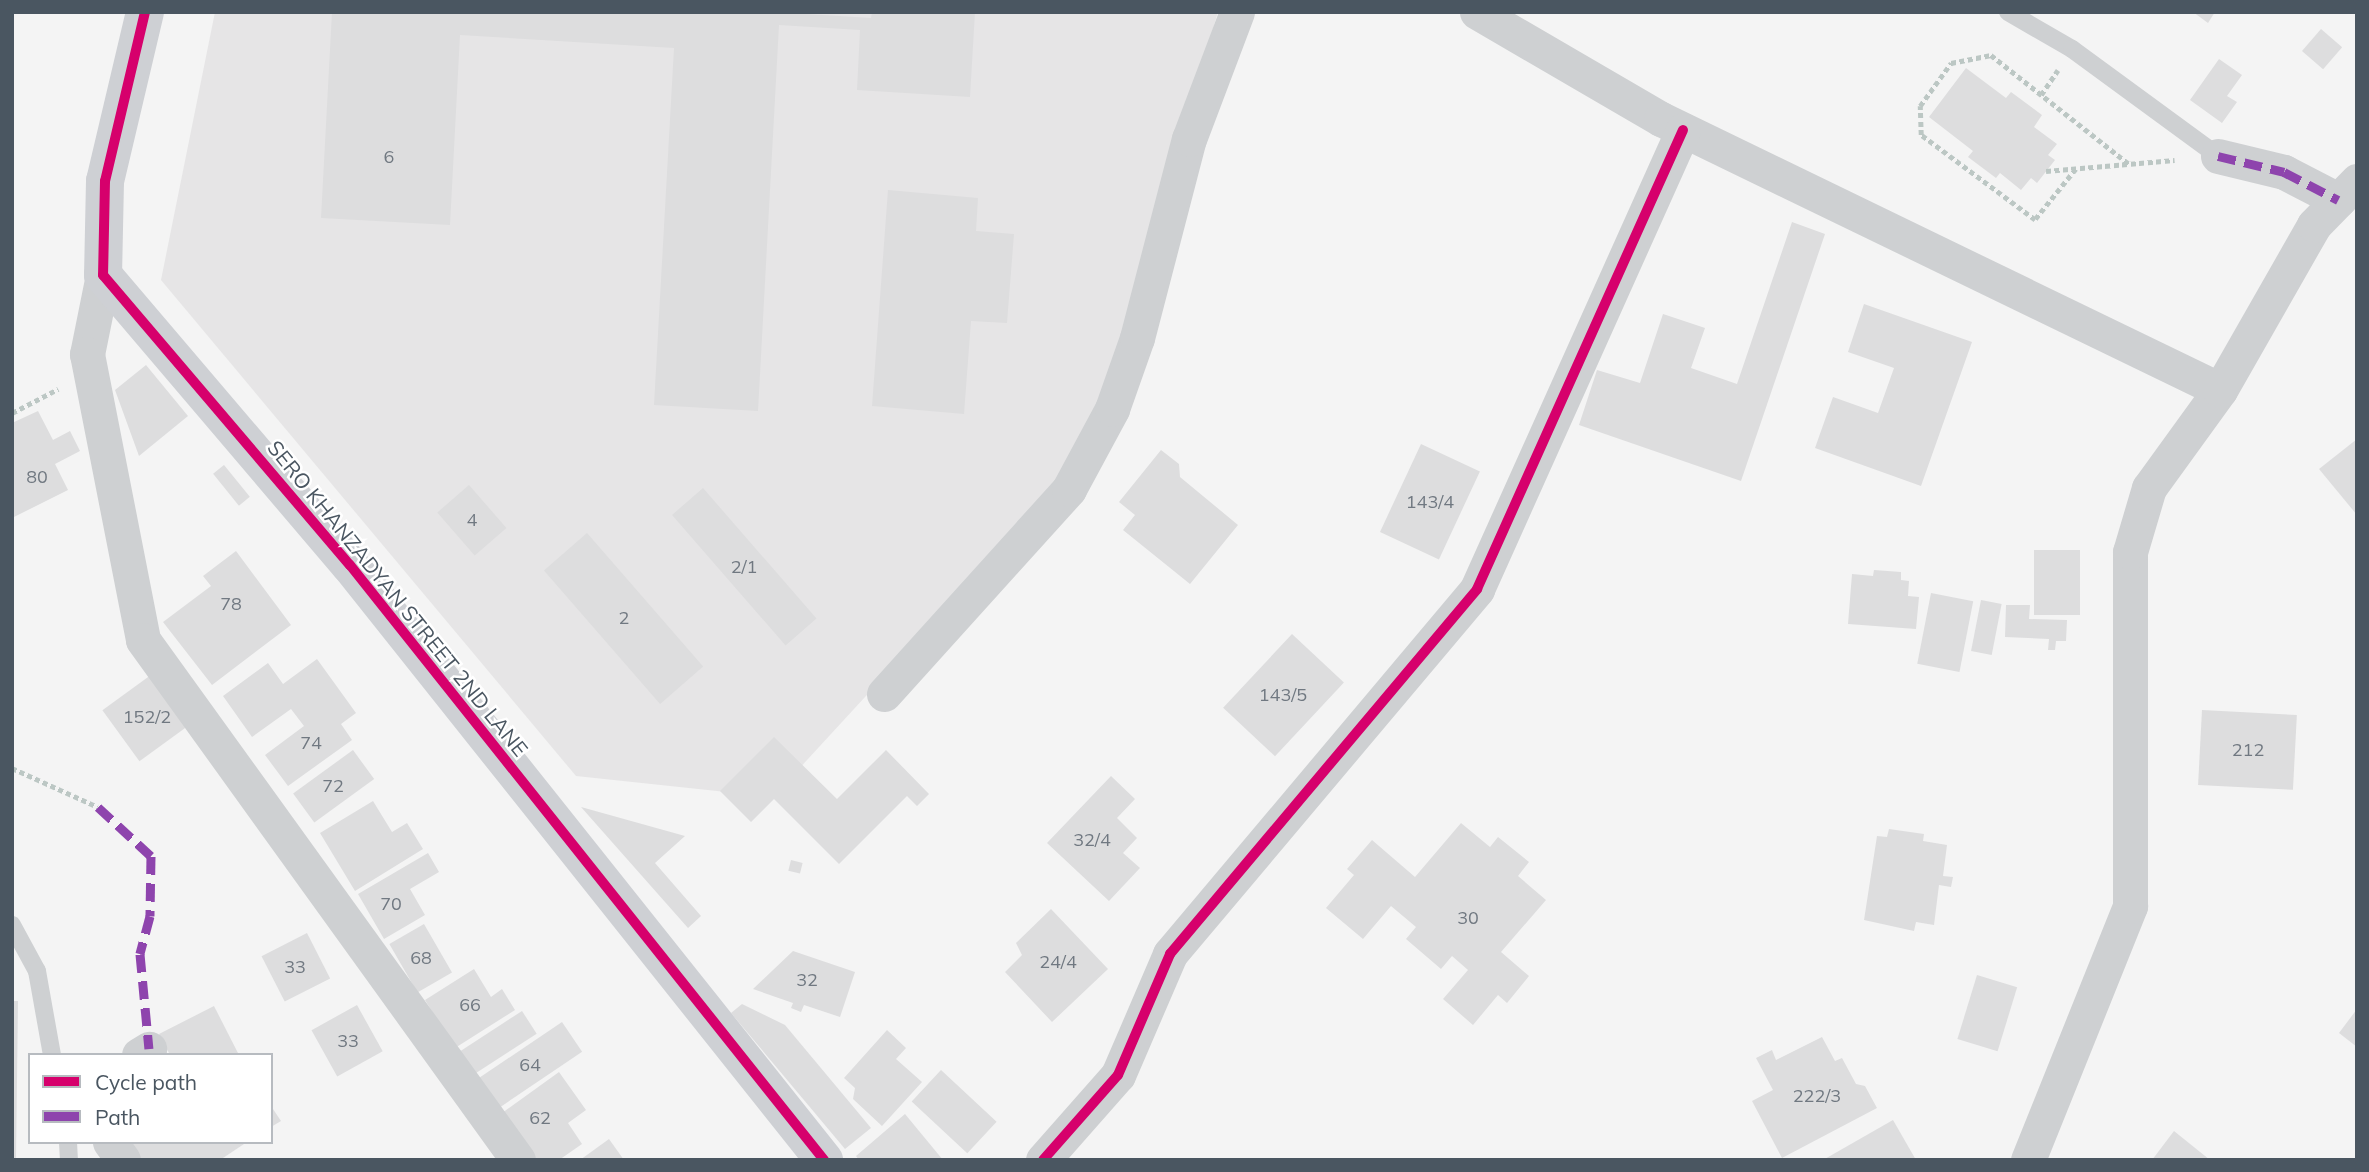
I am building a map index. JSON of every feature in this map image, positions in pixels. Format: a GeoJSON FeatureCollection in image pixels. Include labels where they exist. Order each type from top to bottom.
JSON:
{"type":"FeatureCollection","features":[{"type":"Feature","properties":{"kind":"street"},"geometry":{"type":"LineString","coordinates":[[145,12],[105,181],[103,275],[87,354],[143,640],[518,1160]]}},
{"type":"Feature","properties":{"kind":"street"},"geometry":{"type":"LineString","coordinates":[[884,694],[1069,489],[1106,420],[1137,338],[1189,139],[1237,12]]}},
{"type":"Feature","properties":{"kind":"street"},"geometry":{"type":"LineString","coordinates":[[1477,12],[1683,130],[2220,390]]}},
{"type":"Feature","properties":{"kind":"street"},"geometry":{"type":"LineString","coordinates":[[1043,1160],[1118,1074],[1170,954],[1477,589],[1683,130]]}},
{"type":"Feature","properties":{"kind":"street"},"geometry":{"type":"LineString","coordinates":[[2028,1160],[2130,906],[2130,552],[2149,488],[2220,390],[2314,225],[2347,190],[2218,156]]}},
{"type":"Feature","properties":{"kind":"street","name":"SERO KHANZADYAN STREET 2ND LANE"},"geometry":{"type":"LineString","coordinates":[[103,275],[349,565],[824,1160]]}},
{"type":"Feature","properties":{"kind":"street"},"geometry":{"type":"LineString","coordinates":[[111,1144],[123,1160]]}},
{"type":"Feature","properties":{"kind":"lane"},"geometry":{"type":"LineString","coordinates":[[2008,12],[2072,49],[2218,156]]}},
{"type":"Feature","properties":{"kind":"lane"},"geometry":{"type":"LineString","coordinates":[[12,925],[37,971],[52,1053]]}},
{"type":"Feature","properties":{"kind":"path"},"geometry":{"type":"LineString","coordinates":[[2076,169],[2035,220],[1921,135],[1920,106],[1951,63],[1991,55],[2129,164]]}},
{"type":"Feature","properties":{"kind":"path"},"geometry":{"type":"LineString","coordinates":[[2046,171],[2218,156]]}},
{"type":"Feature","properties":{"kind":"path"},"geometry":{"type":"LineString","coordinates":[[12,413],[64,386]]}},
{"type":"Feature","properties":{"kind":"path"},"geometry":{"type":"LineString","coordinates":[[12,768],[98,807]]}},
{"type":"Feature","properties":{"kind":"shaded area"},"geometry":{"type":"Polygon","coordinates":[[[215,12],[1218,12],[1084,459],[773,797],[576,776],[161,280],[215,12]]]}},
{"type":"Feature","properties":{"kind":"building"},"geometry":{"type":"Polygon","coordinates":[[[332,12],[774,12],[871,18],[872,12],[975,12],[970,97],[857,90],[860,30],[779,25],[758,411],[654,405],[674,48],[460,35],[450,225],[321,218],[332,12]]]}},
{"type":"Feature","properties":{"kind":"building"},"geometry":{"type":"Polygon","coordinates":[[[2193,12],[2215,12],[2208,23],[2193,12]]]}},
{"type":"Feature","properties":{"kind":"building"},"geometry":{"type":"Polygon","coordinates":[[[2321,29],[2342,47],[2323,69],[2302,51],[2321,29]]]}},
{"type":"Feature","properties":{"kind":"building"},"geometry":{"type":"Polygon","coordinates":[[[2219,59],[2242,75],[2227,96],[2237,102],[2222,123],[2190,100],[2219,59]]]}},
{"type":"Feature","properties":{"kind":"building"},"geometry":{"type":"Polygon","coordinates":[[[1966,68],[2006,98],[2011,92],[2042,115],[2034,127],[2057,144],[2048,155],[2055,160],[2037,183],[2031,178],[2021,190],[2000,173],[1996,178],[1968,157],[1973,151],[1929,117],[1966,68]]]}},
{"type":"Feature","properties":{"kind":"building"},"geometry":{"type":"Polygon","coordinates":[[[888,190],[978,198],[976,231],[1014,234],[1007,323],[971,321],[964,414],[872,406],[888,190]]]}},
{"type":"Feature","properties":{"kind":"building"},"geometry":{"type":"Polygon","coordinates":[[[1792,222],[1825,234],[1741,481],[1579,425],[1597,370],[1640,383],[1663,314],[1705,328],[1691,368],[1737,384],[1792,222]]]}},
{"type":"Feature","properties":{"kind":"building"},"geometry":{"type":"Polygon","coordinates":[[[1864,304],[1972,342],[1921,486],[1815,448],[1833,397],[1878,413],[1894,368],[1848,352],[1864,304]]]}},
{"type":"Feature","properties":{"kind":"building"},"geometry":{"type":"Polygon","coordinates":[[[146,365],[188,416],[139,456],[115,390],[146,365]]]}},
{"type":"Feature","properties":{"kind":"building"},"geometry":{"type":"Polygon","coordinates":[[[38,411],[53,440],[70,431],[80,451],[55,464],[68,490],[12,518],[12,423],[38,411]]]}},
{"type":"Feature","properties":{"kind":"building"},"geometry":{"type":"Polygon","coordinates":[[[2357,439],[2357,515],[2319,469],[2357,439]]]}},
{"type":"Feature","properties":{"kind":"building"},"geometry":{"type":"Polygon","coordinates":[[[1421,444],[1480,471],[1439,559],[1380,532],[1421,444]]]}},
{"type":"Feature","properties":{"kind":"building"},"geometry":{"type":"Polygon","coordinates":[[[1161,450],[1179,464],[1180,477],[1238,525],[1190,584],[1123,530],[1135,515],[1119,502],[1161,450]]]}},
{"type":"Feature","properties":{"kind":"building"},"geometry":{"type":"Polygon","coordinates":[[[224,465],[250,497],[239,506],[213,474],[224,465]]]}},
{"type":"Feature","properties":{"kind":"building"},"geometry":{"type":"Polygon","coordinates":[[[469,485],[506,528],[475,556],[437,513],[469,485]]]}},
{"type":"Feature","properties":{"kind":"building"},"geometry":{"type":"Polygon","coordinates":[[[703,488],[816,619],[786,645],[672,515],[703,488]]]}},
{"type":"Feature","properties":{"kind":"building"},"geometry":{"type":"Polygon","coordinates":[[[587,533],[703,667],[660,704],[544,570],[587,533]]]}},
{"type":"Feature","properties":{"kind":"building"},"geometry":{"type":"Polygon","coordinates":[[[2034,550],[2080,550],[2080,615],[2034,615],[2034,550]]]}},
{"type":"Feature","properties":{"kind":"building"},"geometry":{"type":"Polygon","coordinates":[[[236,551],[291,625],[212,685],[163,622],[211,586],[203,576],[236,551]]]}},
{"type":"Feature","properties":{"kind":"building"},"geometry":{"type":"Polygon","coordinates":[[[1874,570],[1901,572],[1901,580],[1909,581],[1908,596],[1919,597],[1916,629],[1848,624],[1852,574],[1873,576],[1874,570]]]}},
{"type":"Feature","properties":{"kind":"building"},"geometry":{"type":"Polygon","coordinates":[[[1931,593],[1973,601],[1959,672],[1917,664],[1931,593]]]}},
{"type":"Feature","properties":{"kind":"building"},"geometry":{"type":"Polygon","coordinates":[[[1981,600],[2002,604],[1992,655],[1971,651],[1981,600]]]}},
{"type":"Feature","properties":{"kind":"building"},"geometry":{"type":"Polygon","coordinates":[[[2006,605],[2030,605],[2029,619],[2067,620],[2066,641],[2056,641],[2055,650],[2048,650],[2049,639],[2005,637],[2006,605]]]}},
{"type":"Feature","properties":{"kind":"building"},"geometry":{"type":"Polygon","coordinates":[[[1292,634],[1344,682],[1275,756],[1223,708],[1292,634]]]}},
{"type":"Feature","properties":{"kind":"building"},"geometry":{"type":"Polygon","coordinates":[[[317,659],[356,713],[341,724],[352,740],[288,786],[265,755],[304,726],[291,709],[252,737],[223,696],[268,663],[283,684],[317,659]]]}},
{"type":"Feature","properties":{"kind":"building"},"geometry":{"type":"Polygon","coordinates":[[[155,672],[192,723],[139,761],[102,710],[155,672]]]}},
{"type":"Feature","properties":{"kind":"building"},"geometry":{"type":"Polygon","coordinates":[[[2202,710],[2297,715],[2293,790],[2198,785],[2202,710]]]}},
{"type":"Feature","properties":{"kind":"building"},"geometry":{"type":"Polygon","coordinates":[[[774,737],[837,799],[886,750],[929,794],[917,806],[907,796],[839,864],[774,799],[751,822],[720,791],[774,737]]]}},
{"type":"Feature","properties":{"kind":"building"},"geometry":{"type":"Polygon","coordinates":[[[353,750],[374,779],[314,823],[293,793],[353,750]]]}},
{"type":"Feature","properties":{"kind":"building"},"geometry":{"type":"Polygon","coordinates":[[[1111,776],[1135,799],[1117,818],[1137,838],[1123,853],[1140,868],[1109,901],[1047,843],[1111,776]]]}},
{"type":"Feature","properties":{"kind":"building"},"geometry":{"type":"Polygon","coordinates":[[[373,801],[392,832],[407,823],[423,849],[355,891],[320,833],[373,801]]]}},
{"type":"Feature","properties":{"kind":"building"},"geometry":{"type":"Polygon","coordinates":[[[581,807],[685,836],[655,863],[701,916],[688,928],[581,807]]]}},
{"type":"Feature","properties":{"kind":"building"},"geometry":{"type":"Polygon","coordinates":[[[1461,823],[1490,847],[1498,837],[1529,862],[1518,876],[1546,900],[1501,952],[1529,976],[1507,1003],[1498,995],[1473,1025],[1443,999],[1468,970],[1452,956],[1441,969],[1406,939],[1416,927],[1391,906],[1363,939],[1326,908],[1354,875],[1347,869],[1372,840],[1415,877],[1461,823]]]}},
{"type":"Feature","properties":{"kind":"building"},"geometry":{"type":"Polygon","coordinates":[[[1889,829],[1924,834],[1923,841],[1947,845],[1943,876],[1953,877],[1951,887],[1939,885],[1934,925],[1916,922],[1914,931],[1864,920],[1877,836],[1887,837],[1889,829]]]}},
{"type":"Feature","properties":{"kind":"building"},"geometry":{"type":"Polygon","coordinates":[[[428,853],[439,872],[410,889],[425,915],[384,939],[358,894],[428,853]]]}},
{"type":"Feature","properties":{"kind":"building"},"geometry":{"type":"Polygon","coordinates":[[[791,860],[803,863],[800,874],[788,871],[791,860]]]}},
{"type":"Feature","properties":{"kind":"building"},"geometry":{"type":"Polygon","coordinates":[[[1051,909],[1108,969],[1052,1022],[1005,972],[1022,955],[1016,943],[1051,909]]]}},
{"type":"Feature","properties":{"kind":"building"},"geometry":{"type":"Polygon","coordinates":[[[424,924],[452,972],[417,992],[389,944],[424,924]]]}},
{"type":"Feature","properties":{"kind":"building"},"geometry":{"type":"Polygon","coordinates":[[[307,933],[330,978],[285,1002],[262,956],[307,933]]]}},
{"type":"Feature","properties":{"kind":"building"},"geometry":{"type":"Polygon","coordinates":[[[793,951],[855,972],[840,1017],[804,1005],[801,1012],[791,1008],[793,1003],[753,989],[793,951]]]}},
{"type":"Feature","properties":{"kind":"building"},"geometry":{"type":"Polygon","coordinates":[[[474,969],[491,997],[502,989],[515,1010],[455,1048],[425,1000],[474,969]]]}},
{"type":"Feature","properties":{"kind":"building"},"geometry":{"type":"Polygon","coordinates":[[[1977,975],[2017,987],[1998,1051],[1957,1039],[1977,975]]]}},
{"type":"Feature","properties":{"kind":"building"},"geometry":{"type":"Polygon","coordinates":[[[12,1001],[18,1001],[16,1160],[12,1160],[12,1001]]]}},
{"type":"Feature","properties":{"kind":"building"},"geometry":{"type":"Polygon","coordinates":[[[742,1004],[785,1025],[871,1128],[845,1149],[731,1013],[742,1004]]]}},
{"type":"Feature","properties":{"kind":"building"},"geometry":{"type":"Polygon","coordinates":[[[357,1005],[383,1051],[337,1077],[312,1030],[357,1005]]]}},
{"type":"Feature","properties":{"kind":"building"},"geometry":{"type":"Polygon","coordinates":[[[214,1006],[238,1053],[169,1053],[159,1034],[214,1006]]]}},
{"type":"Feature","properties":{"kind":"building"},"geometry":{"type":"Polygon","coordinates":[[[2357,1009],[2357,1047],[2339,1033],[2357,1009]]]}},
{"type":"Feature","properties":{"kind":"building"},"geometry":{"type":"Polygon","coordinates":[[[522,1011],[537,1034],[473,1075],[458,1052],[522,1011]]]}},
{"type":"Feature","properties":{"kind":"building"},"geometry":{"type":"Polygon","coordinates":[[[562,1022],[582,1052],[498,1109],[477,1079],[562,1022]]]}},
{"type":"Feature","properties":{"kind":"building"},"geometry":{"type":"Polygon","coordinates":[[[887,1030],[906,1048],[896,1059],[922,1082],[882,1126],[853,1099],[855,1088],[844,1078],[887,1030]]]}},
{"type":"Feature","properties":{"kind":"building"},"geometry":{"type":"Polygon","coordinates":[[[1822,1037],[1835,1061],[1842,1058],[1856,1084],[1865,1086],[1877,1108],[1782,1158],[1752,1101],[1773,1090],[1756,1058],[1772,1050],[1776,1060],[1822,1037]]]}},
{"type":"Feature","properties":{"kind":"building"},"geometry":{"type":"Polygon","coordinates":[[[941,1070],[997,1122],[967,1153],[912,1101],[941,1070]]]}},
{"type":"Feature","properties":{"kind":"building"},"geometry":{"type":"Polygon","coordinates":[[[559,1072],[586,1110],[568,1123],[582,1144],[559,1160],[535,1160],[502,1113],[559,1072]]]}},
{"type":"Feature","properties":{"kind":"building"},"geometry":{"type":"Polygon","coordinates":[[[273,1109],[281,1121],[273,1126],[273,1109]]]}},
{"type":"Feature","properties":{"kind":"building"},"geometry":{"type":"Polygon","coordinates":[[[905,1114],[943,1160],[859,1160],[856,1156],[905,1114]]]}},
{"type":"Feature","properties":{"kind":"building"},"geometry":{"type":"Polygon","coordinates":[[[1893,1120],[1916,1160],[1823,1160],[1893,1120]]]}},
{"type":"Feature","properties":{"kind":"building"},"geometry":{"type":"Polygon","coordinates":[[[2174,1131],[2210,1160],[2152,1160],[2174,1131]]]}},
{"type":"Feature","properties":{"kind":"building"},"geometry":{"type":"Polygon","coordinates":[[[609,1139],[624,1160],[580,1160],[609,1139]]]}},
{"type":"Feature","properties":{"kind":"building"},"geometry":{"type":"Polygon","coordinates":[[[128,1144],[244,1144],[220,1160],[139,1160],[128,1144]]]}},
{"type":"Feature","properties":{"kind":"marked path"},"geometry":{"type":"LineString","coordinates":[[2218,156],[2284,172],[2338,200]]}},
{"type":"Feature","properties":{"kind":"marked path"},"geometry":{"type":"LineString","coordinates":[[98,807],[151,856],[150,916],[140,954],[149,1049]]}},
{"type":"Feature","properties":{"kind":"cycle path"},"geometry":{"type":"LineString","coordinates":[[145,12],[105,181],[103,275],[350,565],[824,1160]]}},
{"type":"Feature","properties":{"kind":"cycle path"},"geometry":{"type":"LineString","coordinates":[[1043,1160],[1118,1075],[1170,954],[1477,589],[1683,130]]}}]}
